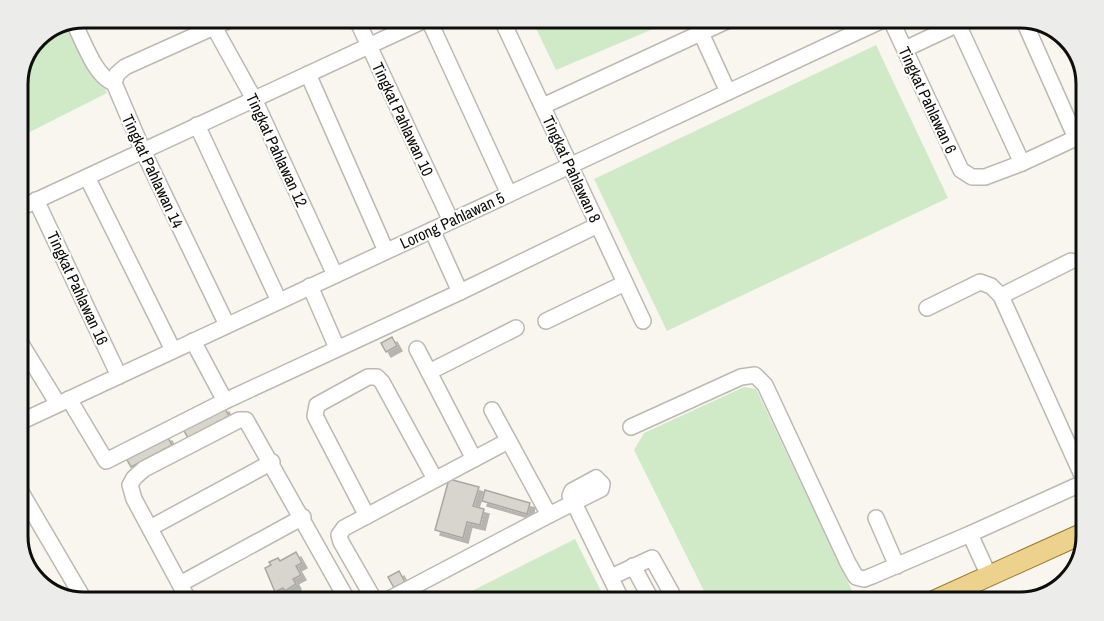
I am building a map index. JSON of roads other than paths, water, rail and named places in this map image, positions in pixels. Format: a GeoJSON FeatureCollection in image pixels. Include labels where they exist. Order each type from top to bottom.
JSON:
{"type":"FeatureCollection","features":[{"type":"Feature","properties":{"kind":"main road"},"geometry":{"type":"LineString","coordinates":[[953,592],[1076,537]]}},
{"type":"Feature","properties":{"kind":"street"},"geometry":{"type":"LineString","coordinates":[[114,83],[117,74],[125,66],[208,28]]}},
{"type":"Feature","properties":{"kind":"street","name":"Tingkat Pahlawan 12"},"geometry":{"type":"LineString","coordinates":[[226,28],[254,99],[335,275]]}},
{"type":"Feature","properties":{"kind":"street","name":"Tingkat Pahlawan 10"},"geometry":{"type":"LineString","coordinates":[[361,28],[451,221]]}},
{"type":"Feature","properties":{"kind":"street"},"geometry":{"type":"LineString","coordinates":[[29,203],[408,28]]}},
{"type":"Feature","properties":{"kind":"street"},"geometry":{"type":"LineString","coordinates":[[434,28],[509,194]]}},
{"type":"Feature","properties":{"kind":"street","name":"Tingkat Pahlawan 8"},"geometry":{"type":"LineString","coordinates":[[506,28],[643,321]]}},
{"type":"Feature","properties":{"kind":"street"},"geometry":{"type":"LineString","coordinates":[[543,106],[712,28]]}},
{"type":"Feature","properties":{"kind":"street","name":"Lorong Pahlawan 5"},"geometry":{"type":"LineString","coordinates":[[29,418],[867,28]]}},
{"type":"Feature","properties":{"kind":"street","name":"Tingkat Pahlawan 6"},"geometry":{"type":"LineString","coordinates":[[893,28],[961,170],[972,177],[985,177],[1022,163]]}},
{"type":"Feature","properties":{"kind":"street"},"geometry":{"type":"LineString","coordinates":[[905,49],[946,28]]}},
{"type":"Feature","properties":{"kind":"street"},"geometry":{"type":"LineString","coordinates":[[964,28],[1022,163],[1075,140]]}},
{"type":"Feature","properties":{"kind":"street","name":"Tingkat Pahlawan 14"},"geometry":{"type":"LineString","coordinates":[[78,29],[99,73],[106,81],[114,83],[117,95],[143,151],[227,325]]}},
{"type":"Feature","properties":{"kind":"street"},"geometry":{"type":"LineString","coordinates":[[1028,29],[1075,126]]}},
{"type":"Feature","properties":{"kind":"street"},"geometry":{"type":"LineString","coordinates":[[701,33],[729,92]]}},
{"type":"Feature","properties":{"kind":"street"},"geometry":{"type":"LineString","coordinates":[[308,74],[386,251]]}},
{"type":"Feature","properties":{"kind":"street"},"geometry":{"type":"LineString","coordinates":[[197,125],[279,301]]}},
{"type":"Feature","properties":{"kind":"street"},"geometry":{"type":"LineString","coordinates":[[87,177],[173,350]]}},
{"type":"Feature","properties":{"kind":"street","name":"Tingkat Pahlawan 16"},"geometry":{"type":"LineString","coordinates":[[36,200],[119,376]]}},
{"type":"Feature","properties":{"kind":"street"},"geometry":{"type":"LineString","coordinates":[[29,354],[106,461],[225,400],[460,292],[598,225]]}},
{"type":"Feature","properties":{"kind":"street"},"geometry":{"type":"LineString","coordinates":[[432,230],[460,292]]}},
{"type":"Feature","properties":{"kind":"street"},"geometry":{"type":"LineString","coordinates":[[1001,296],[1071,261]]}},
{"type":"Feature","properties":{"kind":"street"},"geometry":{"type":"LineString","coordinates":[[927,308],[980,282],[991,286],[1001,296],[1076,461]]}},
{"type":"Feature","properties":{"kind":"street"},"geometry":{"type":"LineString","coordinates":[[546,321],[625,283]]}},
{"type":"Feature","properties":{"kind":"street"},"geometry":{"type":"LineString","coordinates":[[310,286],[337,348]]}},
{"type":"Feature","properties":{"kind":"street"},"geometry":{"type":"LineString","coordinates":[[429,372],[516,328]]}},
{"type":"Feature","properties":{"kind":"street"},"geometry":{"type":"LineString","coordinates":[[193,341],[225,400]]}},
{"type":"Feature","properties":{"kind":"street"},"geometry":{"type":"LineString","coordinates":[[417,349],[474,459]]}},
{"type":"Feature","properties":{"kind":"street"},"geometry":{"type":"LineString","coordinates":[[631,427],[741,377],[755,375],[765,385],[848,563],[856,577],[864,579],[1076,487]]}},
{"type":"Feature","properties":{"kind":"street"},"geometry":{"type":"LineString","coordinates":[[367,516],[315,416],[317,405],[368,376],[377,377],[382,382],[435,479]]}},
{"type":"Feature","properties":{"kind":"street"},"geometry":{"type":"LineString","coordinates":[[492,410],[549,515]]}},
{"type":"Feature","properties":{"kind":"street"},"geometry":{"type":"LineString","coordinates":[[184,592],[134,499],[130,485],[134,478],[144,470],[239,420],[246,420],[272,462],[343,592]]}},
{"type":"Feature","properties":{"kind":"street"},"geometry":{"type":"LineString","coordinates":[[370,592],[341,542],[339,535],[344,528],[508,441]]}},
{"type":"Feature","properties":{"kind":"street"},"geometry":{"type":"LineString","coordinates":[[150,528],[272,462]]}},
{"type":"Feature","properties":{"kind":"street"},"geometry":{"type":"LineString","coordinates":[[403,592],[574,503],[618,592]]}},
{"type":"Feature","properties":{"kind":"street"},"geometry":{"type":"LineString","coordinates":[[29,506],[80,592]]}},
{"type":"Feature","properties":{"kind":"street"},"geometry":{"type":"LineString","coordinates":[[180,584],[303,517]]}},
{"type":"Feature","properties":{"kind":"street"},"geometry":{"type":"LineString","coordinates":[[876,518],[897,566]]}},
{"type":"Feature","properties":{"kind":"street"},"geometry":{"type":"LineString","coordinates":[[970,534],[989,576]]}},
{"type":"Feature","properties":{"kind":"street"},"geometry":{"type":"LineString","coordinates":[[611,577],[652,558],[671,592]]}},
{"type":"Feature","properties":{"kind":"street"},"geometry":{"type":"LineString","coordinates":[[633,566],[647,592]]}}]}
